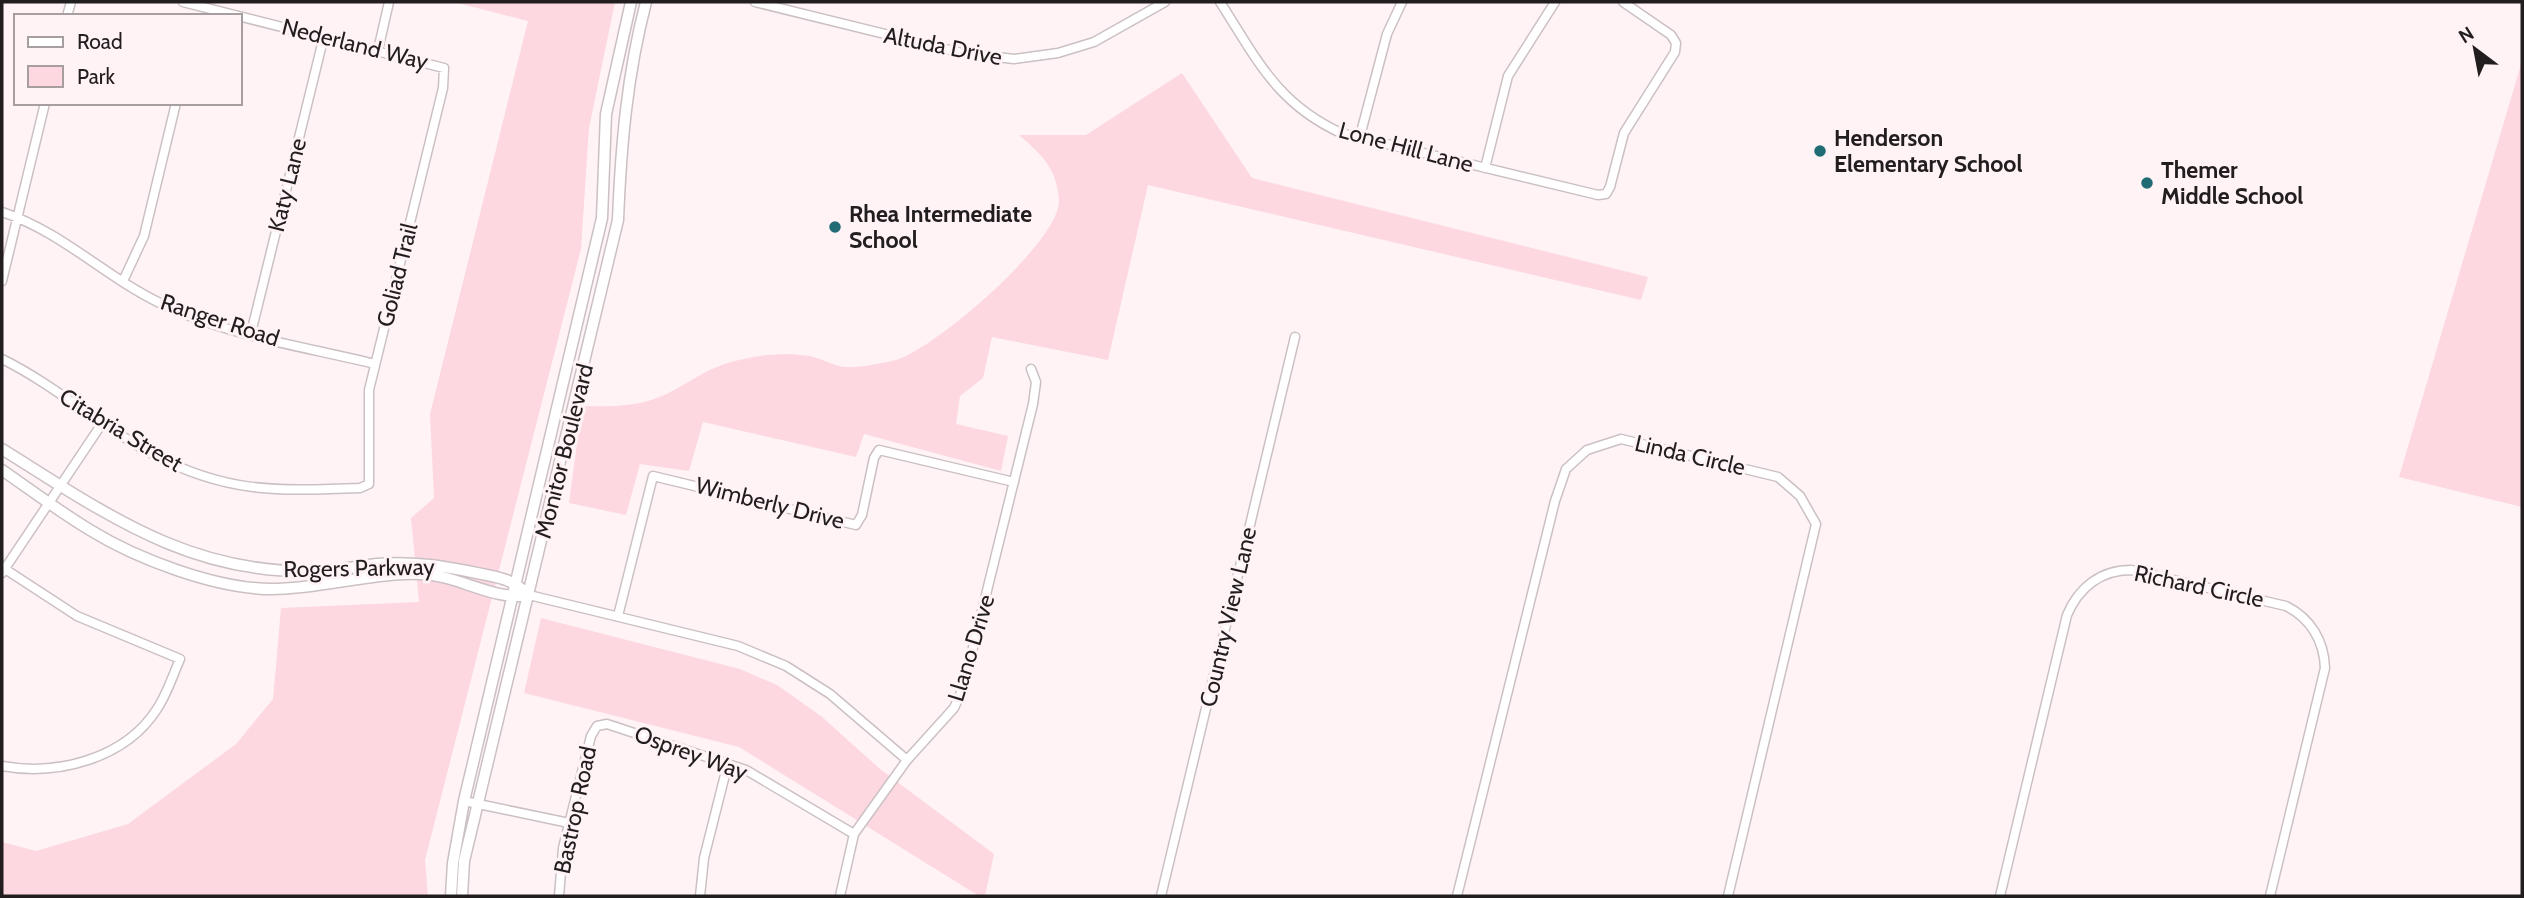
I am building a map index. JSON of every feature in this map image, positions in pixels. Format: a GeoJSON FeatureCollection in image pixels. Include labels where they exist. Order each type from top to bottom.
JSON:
{"type":"FeatureCollection","features":[{"type":"Feature","properties":{"kind":"street","name":"Nederland Way"},"geometry":{"type":"LineString","coordinates":[[183,2],[233,14]]}},
{"type":"Feature","properties":{"kind":"street"},"geometry":{"type":"LineString","coordinates":[[378,50],[389,2]]}},
{"type":"Feature","properties":{"kind":"street","name":"Monitor Boulevard"},"geometry":{"type":"LineString","coordinates":[[451,896],[453,863],[464,801],[602,218],[606,114],[631,2]]}},
{"type":"Feature","properties":{"kind":"street","name":"Monitor Boulevard"},"geometry":{"type":"LineString","coordinates":[[462,896],[464,862],[618,220],[624,111],[631,59],[646,2]]}},
{"type":"Feature","properties":{"kind":"street","name":"Altuda Drive"},"geometry":{"type":"LineString","coordinates":[[755,2],[962,53],[1014,59],[1058,52],[1094,42],[1166,2]]}},
{"type":"Feature","properties":{"kind":"street","name":"Lone Hill Lane"},"geometry":{"type":"LineString","coordinates":[[1220,2],[1267,74],[1293,105],[1313,120],[1341,133],[1598,195],[1606,194],[1624,133],[1675,52],[1676,43],[1671,35],[1623,2]]}},
{"type":"Feature","properties":{"kind":"street"},"geometry":{"type":"LineString","coordinates":[[1360,136],[1387,34],[1402,2]]}},
{"type":"Feature","properties":{"kind":"street"},"geometry":{"type":"LineString","coordinates":[[1485,168],[1508,76],[1555,2]]}},
{"type":"Feature","properties":{"kind":"street"},"geometry":{"type":"LineString","coordinates":[[198,14],[200,6]]}},
{"type":"Feature","properties":{"kind":"street","name":"Nederland Way"},"geometry":{"type":"LineString","coordinates":[[242,16],[444,68]]}},
{"type":"Feature","properties":{"kind":"street","name":"Katy Lane"},"geometry":{"type":"LineString","coordinates":[[251,333],[324,36]]}},
{"type":"Feature","properties":{"kind":"street","name":"Goliad Trail"},"geometry":{"type":"LineString","coordinates":[[369,484],[368,406],[375,364],[443,88],[444,68]]}},
{"type":"Feature","properties":{"kind":"street"},"geometry":{"type":"LineString","coordinates":[[2,281],[45,105]]}},
{"type":"Feature","properties":{"kind":"street"},"geometry":{"type":"LineString","coordinates":[[122,281],[144,236],[176,105]]}},
{"type":"Feature","properties":{"kind":"street","name":"Ranger Road"},"geometry":{"type":"LineString","coordinates":[[2,212],[50,232],[122,281],[179,312],[375,364]]}},
{"type":"Feature","properties":{"kind":"street","name":"Country View Lane"},"geometry":{"type":"LineString","coordinates":[[1161,896],[1295,337]]}},
{"type":"Feature","properties":{"kind":"street","name":"Citabria Street"},"geometry":{"type":"LineString","coordinates":[[2,359],[173,464],[236,485],[293,492],[360,488],[369,484]]}},
{"type":"Feature","properties":{"kind":"street","name":"Llano Drive"},"geometry":{"type":"LineString","coordinates":[[840,896],[854,834],[907,760],[954,708],[963,688],[1033,404],[1036,382],[1031,369]]}},
{"type":"Feature","properties":{"kind":"street"},"geometry":{"type":"LineString","coordinates":[[2,766],[30,771],[100,757],[132,736],[157,709],[180,659],[77,616],[2,569],[103,422]]}},
{"type":"Feature","properties":{"kind":"street","name":"Linda Circle"},"geometry":{"type":"LineString","coordinates":[[1457,896],[1558,490],[1566,469],[1587,450],[1621,439],[1778,477],[1800,496],[1816,524],[1728,896]]}},
{"type":"Feature","properties":{"kind":"street","name":"Rogers Parkway"},"geometry":{"type":"LineString","coordinates":[[2,449],[137,532],[232,564],[269,570],[318,571],[413,563],[514,581],[529,595]]}},
{"type":"Feature","properties":{"kind":"street","name":"Wimberly Drive"},"geometry":{"type":"LineString","coordinates":[[618,616],[653,476],[856,525],[862,515],[874,458],[879,450],[1014,482]]}},
{"type":"Feature","properties":{"kind":"street","name":"Rogers Parkway"},"geometry":{"type":"LineString","coordinates":[[2,470],[91,531],[154,561],[220,581],[271,589],[420,574],[456,578],[510,598],[529,595],[738,646],[786,666],[830,694],[907,760]]}},
{"type":"Feature","properties":{"kind":"street","name":"Richard Circle"},"geometry":{"type":"LineString","coordinates":[[2000,896],[2067,615],[2082,590],[2098,577],[2131,570],[2286,606],[2304,617],[2319,639],[2325,668],[2270,896]]}},
{"type":"Feature","properties":{"kind":"street","name":"Osprey Way"},"geometry":{"type":"LineString","coordinates":[[597,726],[607,724],[728,763],[854,834]]}},
{"type":"Feature","properties":{"kind":"street","name":"Bastrop Road"},"geometry":{"type":"LineString","coordinates":[[559,896],[561,863],[569,823],[591,736],[597,726]]}},
{"type":"Feature","properties":{"kind":"street"},"geometry":{"type":"LineString","coordinates":[[699,896],[704,858],[728,763]]}},
{"type":"Feature","properties":{"kind":"street"},"geometry":{"type":"LineString","coordinates":[[464,801],[569,823]]}},
{"type":"Feature","properties":{"kind":"green space"},"geometry":{"type":"Polygon","coordinates":[[[454,2],[615,2],[589,128],[581,249],[425,860],[428,896],[2,896],[2,842],[36,851],[128,824],[236,744],[273,699],[281,608],[419,602],[411,518],[434,498],[430,414],[528,21],[454,2]]]}},
{"type":"Feature","properties":{"kind":"green space"},"geometry":{"type":"Polygon","coordinates":[[[2522,61],[2522,507],[2399,477],[2522,61]]]}},
{"type":"Feature","properties":{"kind":"green space"},"geometry":{"type":"Polygon","coordinates":[[[1182,73],[1252,178],[1648,277],[1641,300],[1148,185],[1108,360],[992,337],[983,378],[960,396],[956,424],[1008,436],[1001,471],[864,434],[856,457],[703,422],[689,471],[640,464],[626,515],[569,503],[582,406],[618,406],[652,400],[715,368],[750,358],[780,354],[799,355],[840,366],[862,366],[892,361],[935,338],[991,293],[1017,267],[1054,218],[1059,200],[1055,179],[1041,155],[1019,135],[1086,135],[1182,73]]]}},
{"type":"Feature","properties":{"kind":"green space"},"geometry":{"type":"Polygon","coordinates":[[[541,618],[740,669],[777,685],[821,716],[880,769],[994,854],[985,896],[979,896],[739,747],[524,693],[541,618]]]}},
{"type":"Feature","properties":{"kind":"place","name":"Henderson Elementary School"},"geometry":{"type":"Point","coordinates":[1820,151]}},
{"type":"Feature","properties":{"kind":"place","name":"Themer Middle School"},"geometry":{"type":"Point","coordinates":[2147,183]}},
{"type":"Feature","properties":{"kind":"place","name":"Rhea Intermediate School"},"geometry":{"type":"Point","coordinates":[835,227]}}]}
